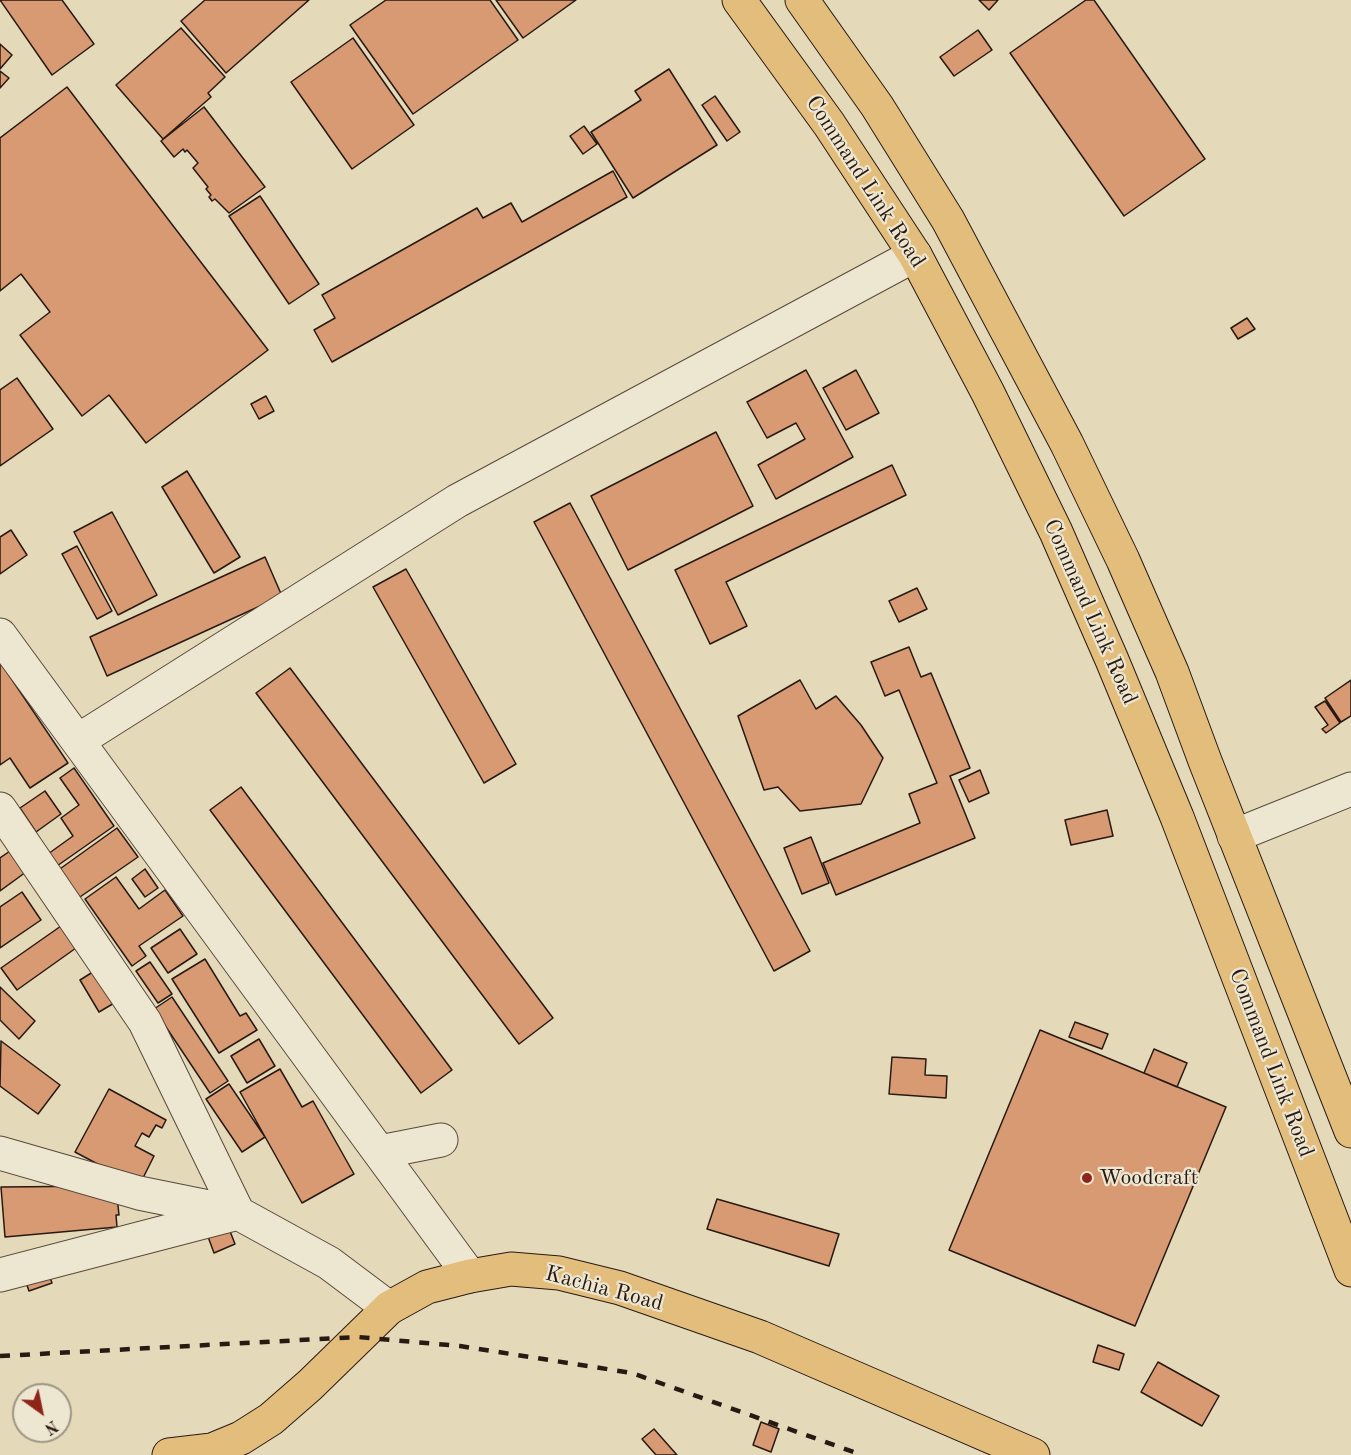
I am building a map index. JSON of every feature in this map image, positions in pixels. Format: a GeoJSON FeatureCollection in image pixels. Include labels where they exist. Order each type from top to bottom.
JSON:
{"type":"FeatureCollection","features":[{"type":"Feature","properties":{"kind":"main road","name":"Command Link Road"},"geometry":{"type":"LineString","coordinates":[[739,0],[829,124],[915,255],[988,393],[1056,532],[1177,817],[1351,1270]]}},
{"type":"Feature","properties":{"kind":"main road"},"geometry":{"type":"LineString","coordinates":[[802,0],[877,106],[948,220],[1067,444],[1123,560],[1172,672],[1234,836],[1351,1131]]}},
{"type":"Feature","properties":{"kind":"main road","name":"Kachia Road"},"geometry":{"type":"LineString","coordinates":[[169,1455],[212,1450],[241,1438],[271,1419],[310,1385],[389,1308],[427,1287],[511,1269],[559,1273],[620,1288],[760,1337],[1033,1455]]}},
{"type":"Feature","properties":{"kind":"street"},"geometry":{"type":"LineString","coordinates":[[79,740],[458,501],[915,255]]}},
{"type":"Feature","properties":{"kind":"street"},"geometry":{"type":"LineString","coordinates":[[0,635],[470,1276]]}},
{"type":"Feature","properties":{"kind":"street"},"geometry":{"type":"LineString","coordinates":[[1234,836],[1351,789]]}},
{"type":"Feature","properties":{"kind":"street"},"geometry":{"type":"LineString","coordinates":[[0,809],[145,1022],[238,1213]]}},
{"type":"Feature","properties":{"kind":"street"},"geometry":{"type":"LineString","coordinates":[[380,1152],[441,1140]]}},
{"type":"Feature","properties":{"kind":"street"},"geometry":{"type":"LineString","coordinates":[[0,1153],[139,1192],[238,1213],[329,1263],[389,1308]]}},
{"type":"Feature","properties":{"kind":"street"},"geometry":{"type":"LineString","coordinates":[[0,1275],[238,1213]]}},
{"type":"Feature","properties":{"kind":"building"},"geometry":{"type":"Polygon","coordinates":[[[0,0],[62,0],[94,44],[52,75],[0,0]]]}},
{"type":"Feature","properties":{"kind":"building"},"geometry":{"type":"Polygon","coordinates":[[[205,0],[309,0],[226,73],[181,21],[205,0]]]}},
{"type":"Feature","properties":{"kind":"building"},"geometry":{"type":"Polygon","coordinates":[[[386,0],[490,0],[518,40],[413,114],[350,25],[386,0]]]}},
{"type":"Feature","properties":{"kind":"building"},"geometry":{"type":"Polygon","coordinates":[[[496,0],[576,0],[523,38],[496,0]]]}},
{"type":"Feature","properties":{"kind":"building"},"geometry":{"type":"Polygon","coordinates":[[[979,0],[998,0],[989,10],[979,0]]]}},
{"type":"Feature","properties":{"kind":"building"},"geometry":{"type":"Polygon","coordinates":[[[1086,0],[1094,0],[1205,159],[1124,216],[1010,53],[1086,0]]]}},
{"type":"Feature","properties":{"kind":"building"},"geometry":{"type":"Polygon","coordinates":[[[181,28],[225,77],[208,93],[211,97],[163,139],[116,85],[181,28]]]}},
{"type":"Feature","properties":{"kind":"building"},"geometry":{"type":"Polygon","coordinates":[[[978,30],[992,50],[954,76],[940,57],[978,30]]]}},
{"type":"Feature","properties":{"kind":"building"},"geometry":{"type":"Polygon","coordinates":[[[353,38],[414,125],[352,169],[291,82],[353,38]]]}},
{"type":"Feature","properties":{"kind":"building"},"geometry":{"type":"Polygon","coordinates":[[[0,44],[12,55],[0,69],[0,44]]]}},
{"type":"Feature","properties":{"kind":"building"},"geometry":{"type":"Polygon","coordinates":[[[669,69],[717,145],[633,198],[591,132],[641,100],[635,91],[669,69]]]}},
{"type":"Feature","properties":{"kind":"building"},"geometry":{"type":"Polygon","coordinates":[[[0,71],[9,78],[0,88],[0,71]]]}},
{"type":"Feature","properties":{"kind":"building"},"geometry":{"type":"Polygon","coordinates":[[[67,87],[268,350],[146,443],[109,395],[82,416],[20,335],[50,312],[21,274],[0,291],[0,138],[67,87]]]}},
{"type":"Feature","properties":{"kind":"building"},"geometry":{"type":"Polygon","coordinates":[[[715,96],[740,132],[727,141],[702,105],[715,96]]]}},
{"type":"Feature","properties":{"kind":"building"},"geometry":{"type":"Polygon","coordinates":[[[204,107],[265,187],[229,213],[215,199],[212,201],[209,197],[211,195],[206,189],[208,187],[193,168],[198,163],[187,150],[185,152],[183,149],[174,157],[161,141],[204,107]]]}},
{"type":"Feature","properties":{"kind":"building"},"geometry":{"type":"Polygon","coordinates":[[[584,126],[597,144],[583,154],[570,136],[584,126]]]}},
{"type":"Feature","properties":{"kind":"building"},"geometry":{"type":"Polygon","coordinates":[[[613,171],[627,197],[332,362],[314,330],[335,318],[322,295],[477,208],[483,218],[511,203],[522,222],[613,171]]]}},
{"type":"Feature","properties":{"kind":"building"},"geometry":{"type":"Polygon","coordinates":[[[260,196],[319,284],[289,304],[229,216],[260,196]]]}},
{"type":"Feature","properties":{"kind":"building"},"geometry":{"type":"Polygon","coordinates":[[[1247,318],[1255,329],[1238,339],[1231,328],[1247,318]]]}},
{"type":"Feature","properties":{"kind":"building"},"geometry":{"type":"Polygon","coordinates":[[[806,370],[853,457],[776,499],[758,465],[805,439],[796,423],[767,438],[747,402],[806,370]]]}},
{"type":"Feature","properties":{"kind":"building"},"geometry":{"type":"Polygon","coordinates":[[[856,370],[879,413],[846,430],[823,388],[856,370]]]}},
{"type":"Feature","properties":{"kind":"building"},"geometry":{"type":"Polygon","coordinates":[[[17,378],[53,429],[0,466],[0,390],[17,378]]]}},
{"type":"Feature","properties":{"kind":"building"},"geometry":{"type":"Polygon","coordinates":[[[266,396],[274,411],[259,419],[251,404],[266,396]]]}},
{"type":"Feature","properties":{"kind":"building"},"geometry":{"type":"Polygon","coordinates":[[[716,432],[753,506],[628,570],[591,496],[716,432]]]}},
{"type":"Feature","properties":{"kind":"building"},"geometry":{"type":"Polygon","coordinates":[[[892,465],[906,495],[726,582],[747,626],[710,644],[675,570],[892,465]]]}},
{"type":"Feature","properties":{"kind":"building"},"geometry":{"type":"Polygon","coordinates":[[[187,471],[240,557],[214,573],[162,487],[187,471]]]}},
{"type":"Feature","properties":{"kind":"building"},"geometry":{"type":"Polygon","coordinates":[[[570,503],[810,951],[774,971],[534,522],[570,503]]]}},
{"type":"Feature","properties":{"kind":"building"},"geometry":{"type":"Polygon","coordinates":[[[112,512],[157,595],[118,615],[74,532],[112,512]]]}},
{"type":"Feature","properties":{"kind":"building"},"geometry":{"type":"Polygon","coordinates":[[[11,530],[27,555],[0,574],[0,537],[11,530]]]}},
{"type":"Feature","properties":{"kind":"building"},"geometry":{"type":"Polygon","coordinates":[[[77,546],[112,611],[97,619],[62,554],[77,546]]]}},
{"type":"Feature","properties":{"kind":"building"},"geometry":{"type":"Polygon","coordinates":[[[265,557],[282,596],[107,676],[90,637],[265,557]]]}},
{"type":"Feature","properties":{"kind":"building"},"geometry":{"type":"Polygon","coordinates":[[[406,569],[516,764],[484,783],[373,587],[406,569]]]}},
{"type":"Feature","properties":{"kind":"building"},"geometry":{"type":"Polygon","coordinates":[[[917,588],[927,609],[899,622],[889,601],[917,588]]]}},
{"type":"Feature","properties":{"kind":"building"},"geometry":{"type":"Polygon","coordinates":[[[909,647],[921,677],[931,673],[970,768],[950,776],[975,838],[836,895],[823,863],[920,823],[909,794],[937,783],[899,690],[885,696],[871,662],[909,647]]]}},
{"type":"Feature","properties":{"kind":"building"},"geometry":{"type":"Polygon","coordinates":[[[0,662],[68,763],[30,788],[10,758],[0,765],[0,662]]]}},
{"type":"Feature","properties":{"kind":"building"},"geometry":{"type":"Polygon","coordinates":[[[290,668],[553,1018],[519,1044],[256,693],[290,668]]]}},
{"type":"Feature","properties":{"kind":"building"},"geometry":{"type":"Polygon","coordinates":[[[800,680],[816,709],[836,696],[861,725],[883,758],[861,804],[800,811],[778,787],[764,790],[738,716],[800,680]]]}},
{"type":"Feature","properties":{"kind":"building"},"geometry":{"type":"Polygon","coordinates":[[[1351,680],[1351,716],[1341,722],[1325,698],[1351,680]]]}},
{"type":"Feature","properties":{"kind":"building"},"geometry":{"type":"Polygon","coordinates":[[[1325,701],[1340,723],[1326,733],[1322,729],[1328,725],[1315,707],[1325,701]]]}},
{"type":"Feature","properties":{"kind":"building"},"geometry":{"type":"Polygon","coordinates":[[[74,768],[114,826],[57,866],[48,854],[73,836],[61,818],[79,805],[60,778],[74,768]]]}},
{"type":"Feature","properties":{"kind":"building"},"geometry":{"type":"Polygon","coordinates":[[[980,770],[989,793],[969,802],[959,780],[980,770]]]}},
{"type":"Feature","properties":{"kind":"building"},"geometry":{"type":"Polygon","coordinates":[[[241,787],[452,1070],[421,1093],[210,810],[241,787]]]}},
{"type":"Feature","properties":{"kind":"building"},"geometry":{"type":"Polygon","coordinates":[[[45,791],[61,814],[36,832],[20,808],[45,791]]]}},
{"type":"Feature","properties":{"kind":"building"},"geometry":{"type":"Polygon","coordinates":[[[1107,810],[1113,836],[1071,845],[1065,820],[1107,810]]]}},
{"type":"Feature","properties":{"kind":"building"},"geometry":{"type":"Polygon","coordinates":[[[117,828],[138,857],[77,899],[57,871],[117,828]]]}},
{"type":"Feature","properties":{"kind":"building"},"geometry":{"type":"Polygon","coordinates":[[[811,837],[829,883],[802,894],[784,848],[811,837]]]}},
{"type":"Feature","properties":{"kind":"building"},"geometry":{"type":"Polygon","coordinates":[[[10,851],[26,872],[0,891],[0,858],[10,851]]]}},
{"type":"Feature","properties":{"kind":"building"},"geometry":{"type":"Polygon","coordinates":[[[145,869],[158,888],[145,897],[132,879],[145,869]]]}},
{"type":"Feature","properties":{"kind":"building"},"geometry":{"type":"Polygon","coordinates":[[[116,877],[139,909],[165,890],[183,916],[139,946],[146,956],[132,966],[85,899],[116,877]]]}},
{"type":"Feature","properties":{"kind":"building"},"geometry":{"type":"Polygon","coordinates":[[[22,892],[41,920],[0,948],[0,907],[22,892]]]}},
{"type":"Feature","properties":{"kind":"building"},"geometry":{"type":"Polygon","coordinates":[[[61,926],[76,948],[17,990],[1,968],[61,926]]]}},
{"type":"Feature","properties":{"kind":"building"},"geometry":{"type":"Polygon","coordinates":[[[180,929],[197,954],[168,973],[151,948],[180,929]]]}},
{"type":"Feature","properties":{"kind":"building"},"geometry":{"type":"Polygon","coordinates":[[[205,959],[240,1016],[246,1013],[257,1030],[219,1053],[172,979],[205,959]]]}},
{"type":"Feature","properties":{"kind":"building"},"geometry":{"type":"Polygon","coordinates":[[[150,962],[172,994],[158,1003],[136,971],[150,962]]]}},
{"type":"Feature","properties":{"kind":"building"},"geometry":{"type":"Polygon","coordinates":[[[96,970],[116,1002],[99,1012],[80,980],[96,970]]]}},
{"type":"Feature","properties":{"kind":"building"},"geometry":{"type":"Polygon","coordinates":[[[0,987],[35,1021],[19,1039],[0,1020],[0,987]]]}},
{"type":"Feature","properties":{"kind":"building"},"geometry":{"type":"Polygon","coordinates":[[[172,997],[228,1081],[210,1093],[154,1009],[172,997]]]}},
{"type":"Feature","properties":{"kind":"building"},"geometry":{"type":"Polygon","coordinates":[[[1075,1022],[1108,1034],[1102,1049],[1069,1037],[1075,1022]]]}},
{"type":"Feature","properties":{"kind":"building","name":"Woodcraft"},"geometry":{"type":"Polygon","coordinates":[[[1040,1030],[1226,1107],[1135,1326],[949,1250],[1040,1030]]]}},
{"type":"Feature","properties":{"kind":"building"},"geometry":{"type":"Polygon","coordinates":[[[259,1039],[275,1066],[247,1083],[231,1056],[259,1039]]]}},
{"type":"Feature","properties":{"kind":"building"},"geometry":{"type":"Polygon","coordinates":[[[1,1041],[60,1085],[38,1114],[0,1086],[1,1041]]]}},
{"type":"Feature","properties":{"kind":"building"},"geometry":{"type":"Polygon","coordinates":[[[1154,1049],[1187,1063],[1177,1087],[1144,1073],[1154,1049]]]}},
{"type":"Feature","properties":{"kind":"building"},"geometry":{"type":"Polygon","coordinates":[[[892,1057],[926,1059],[925,1075],[947,1076],[946,1098],[889,1094],[892,1057]]]}},
{"type":"Feature","properties":{"kind":"building"},"geometry":{"type":"Polygon","coordinates":[[[280,1069],[302,1107],[313,1101],[354,1174],[302,1203],[240,1092],[280,1069]]]}},
{"type":"Feature","properties":{"kind":"building"},"geometry":{"type":"Polygon","coordinates":[[[229,1084],[265,1137],[242,1152],[206,1099],[229,1084]]]}},
{"type":"Feature","properties":{"kind":"building"},"geometry":{"type":"Polygon","coordinates":[[[109,1089],[166,1120],[162,1128],[156,1125],[149,1137],[142,1133],[135,1146],[154,1156],[139,1186],[75,1152],[109,1089]]]}},
{"type":"Feature","properties":{"kind":"building"},"geometry":{"type":"Polygon","coordinates":[[[110,1186],[117,1196],[119,1215],[116,1215],[117,1227],[5,1237],[1,1187],[110,1186]]]}},
{"type":"Feature","properties":{"kind":"building"},"geometry":{"type":"Polygon","coordinates":[[[717,1199],[839,1234],[829,1266],[707,1229],[717,1199]]]}},
{"type":"Feature","properties":{"kind":"building"},"geometry":{"type":"Polygon","coordinates":[[[228,1226],[235,1244],[214,1253],[207,1234],[228,1226]]]}},
{"type":"Feature","properties":{"kind":"building"},"geometry":{"type":"Polygon","coordinates":[[[46,1266],[52,1283],[29,1291],[23,1274],[46,1266]]]}},
{"type":"Feature","properties":{"kind":"building"},"geometry":{"type":"Polygon","coordinates":[[[1098,1345],[1124,1354],[1119,1370],[1093,1362],[1098,1345]]]}},
{"type":"Feature","properties":{"kind":"building"},"geometry":{"type":"Polygon","coordinates":[[[1158,1362],[1219,1396],[1202,1426],[1141,1392],[1158,1362]]]}},
{"type":"Feature","properties":{"kind":"building"},"geometry":{"type":"Polygon","coordinates":[[[761,1422],[779,1429],[771,1452],[753,1445],[761,1422]]]}},
{"type":"Feature","properties":{"kind":"building"},"geometry":{"type":"Polygon","coordinates":[[[654,1429],[677,1455],[656,1455],[642,1439],[654,1429]]]}},
{"type":"Feature","properties":{"kind":"railway"},"geometry":{"type":"LineString","coordinates":[[0,1356],[358,1337],[460,1346],[632,1373],[862,1455]]}},
{"type":"Feature","properties":{"kind":"place","name":"Woodcraft"},"geometry":{"type":"Point","coordinates":[1087,1178]}}]}
